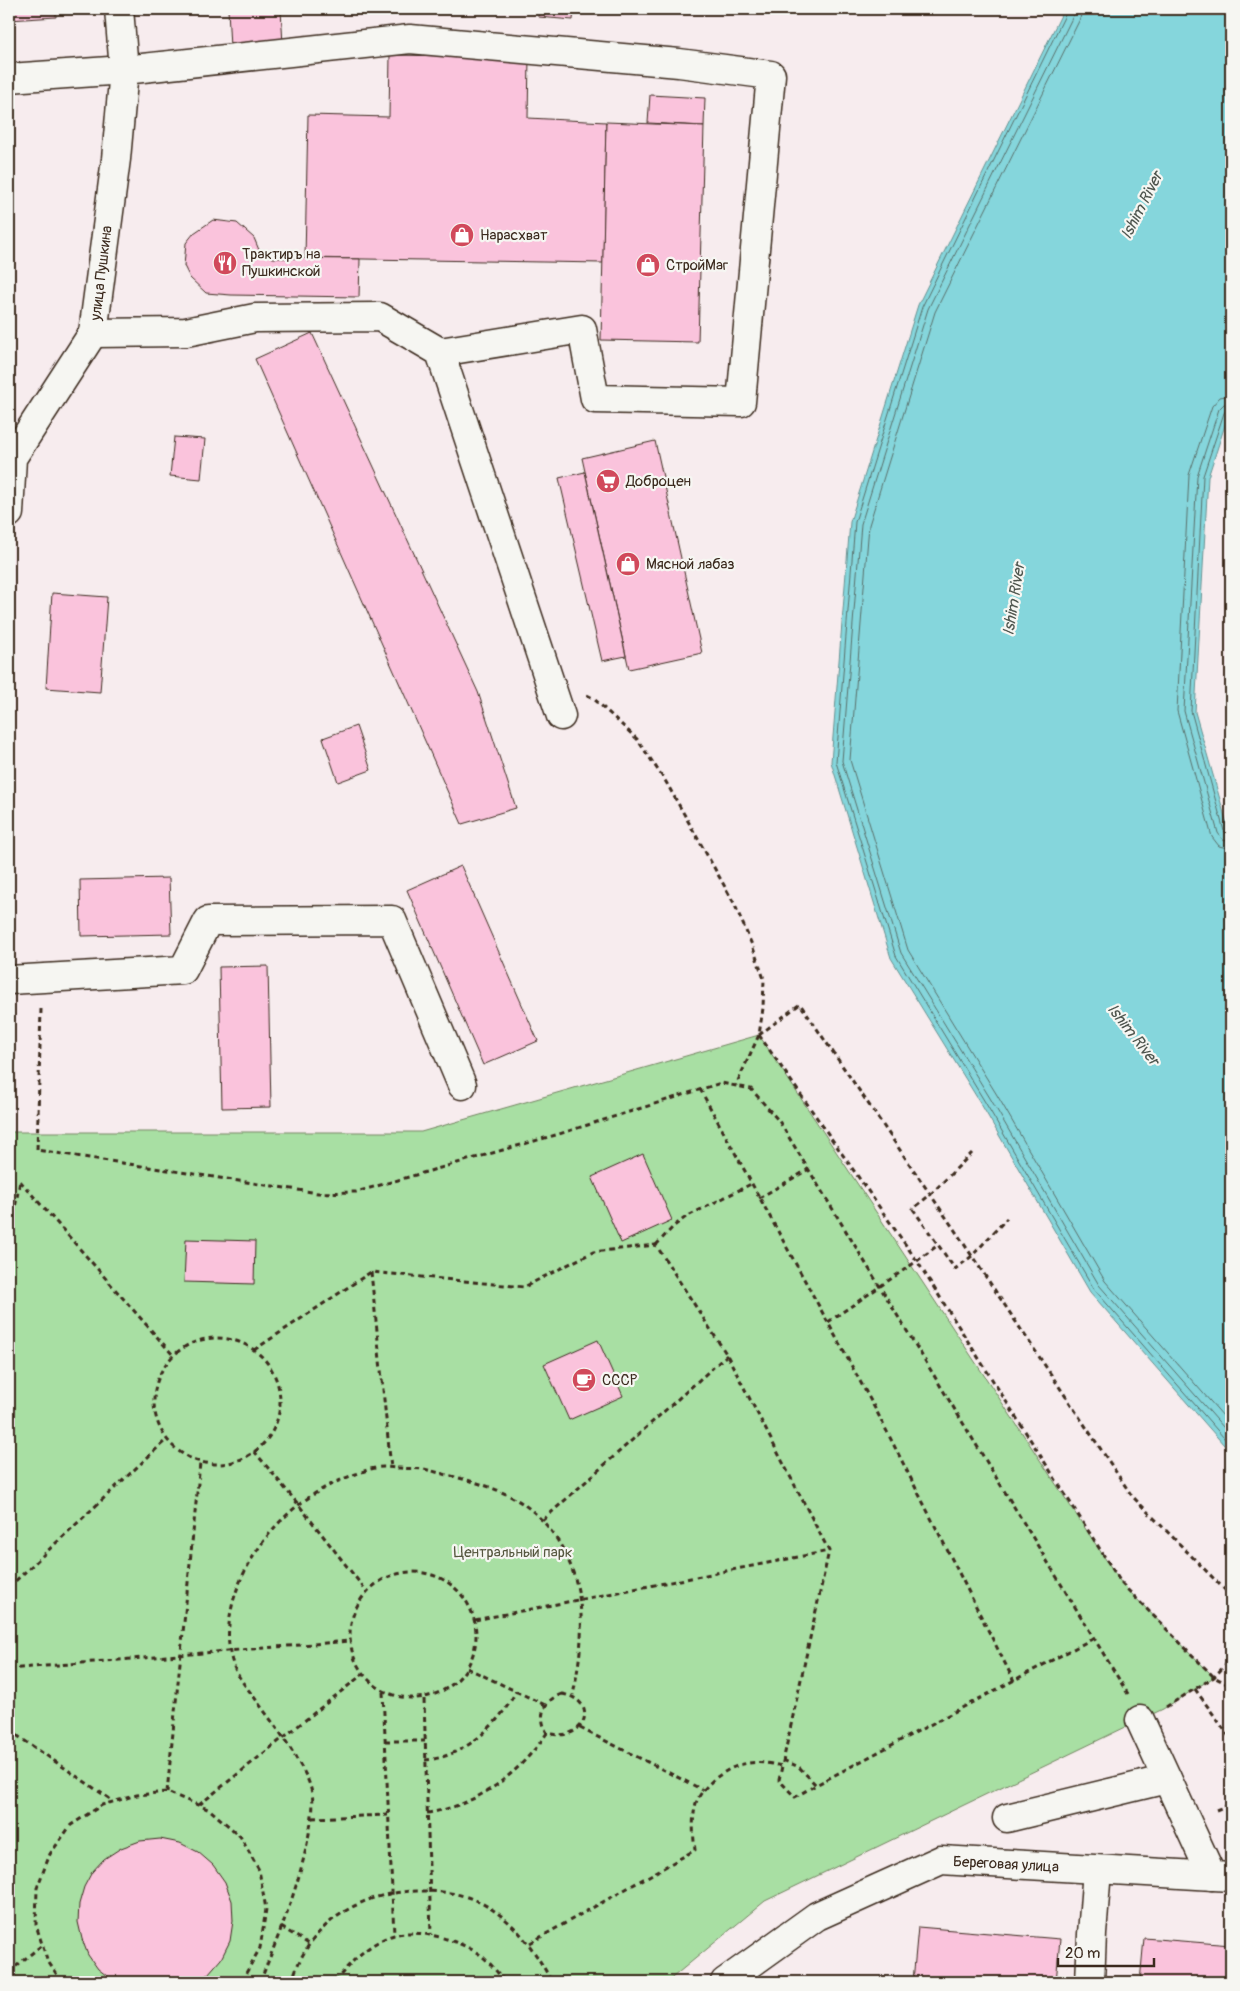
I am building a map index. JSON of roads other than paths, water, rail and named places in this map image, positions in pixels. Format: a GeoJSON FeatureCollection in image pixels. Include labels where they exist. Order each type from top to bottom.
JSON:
{"type":"FeatureCollection","features":[{"type":"Feature","properties":{"kind":"street","name":"улица Пушкина"},"geometry":{"type":"LineString","coordinates":[[9,514],[12,458],[93,333],[116,159],[124,70],[119,9]]}},
{"type":"Feature","properties":{"kind":"street"},"geometry":{"type":"LineString","coordinates":[[9,78],[124,70],[410,39],[679,63],[771,75],[741,402],[595,399],[582,329],[440,352],[380,317],[255,318],[186,332],[93,333]]}},
{"type":"Feature","properties":{"kind":"street"},"geometry":{"type":"LineString","coordinates":[[440,352],[560,716]]}},
{"type":"Feature","properties":{"kind":"street"},"geometry":{"type":"LineString","coordinates":[[9,980],[182,970],[208,921],[392,920],[462,1085]]}},
{"type":"Feature","properties":{"kind":"street"},"geometry":{"type":"LineString","coordinates":[[1151,1714],[1167,1779],[1222,1877]]}},
{"type":"Feature","properties":{"kind":"street"},"geometry":{"type":"LineString","coordinates":[[1007,1818],[1167,1779]]}},
{"type":"Feature","properties":{"kind":"street","name":"Береговая улица"},"geometry":{"type":"LineString","coordinates":[[725,1982],[817,1916],[941,1860],[1222,1877]]}},
{"type":"Feature","properties":{"kind":"street"},"geometry":{"type":"LineString","coordinates":[[1090,1982],[1097,1870]]}},
{"type":"Feature","properties":{"kind":"water","name":"Ishim River"},"geometry":{"type":"Polygon","coordinates":[[[1064,9],[1231,9],[1231,407],[1208,477],[1195,712],[1231,838],[1231,1453],[1090,1292],[981,1104],[891,958],[831,762],[850,522],[918,305],[1064,9]]]}},
{"type":"Feature","properties":{"kind":"place","name":"Нарасхват"},"geometry":{"type":"Point","coordinates":[462,235]}},
{"type":"Feature","properties":{"kind":"place","name":"Трактиръ на Пушкинской"},"geometry":{"type":"Point","coordinates":[225,263]}},
{"type":"Feature","properties":{"kind":"place","name":"СтройМаг"},"geometry":{"type":"Point","coordinates":[648,265]}},
{"type":"Feature","properties":{"kind":"place","name":"Доброцен"},"geometry":{"type":"Point","coordinates":[608,481]}},
{"type":"Feature","properties":{"kind":"place","name":"Мясной лабаз"},"geometry":{"type":"Point","coordinates":[628,564]}},
{"type":"Feature","properties":{"kind":"place","name":"СССР"},"geometry":{"type":"Point","coordinates":[584,1380]}},
{"type":"Feature","properties":{"kind":"park label","name":"Центральный парк"},"geometry":{"type":"Point","coordinates":[513,1552]}}]}
